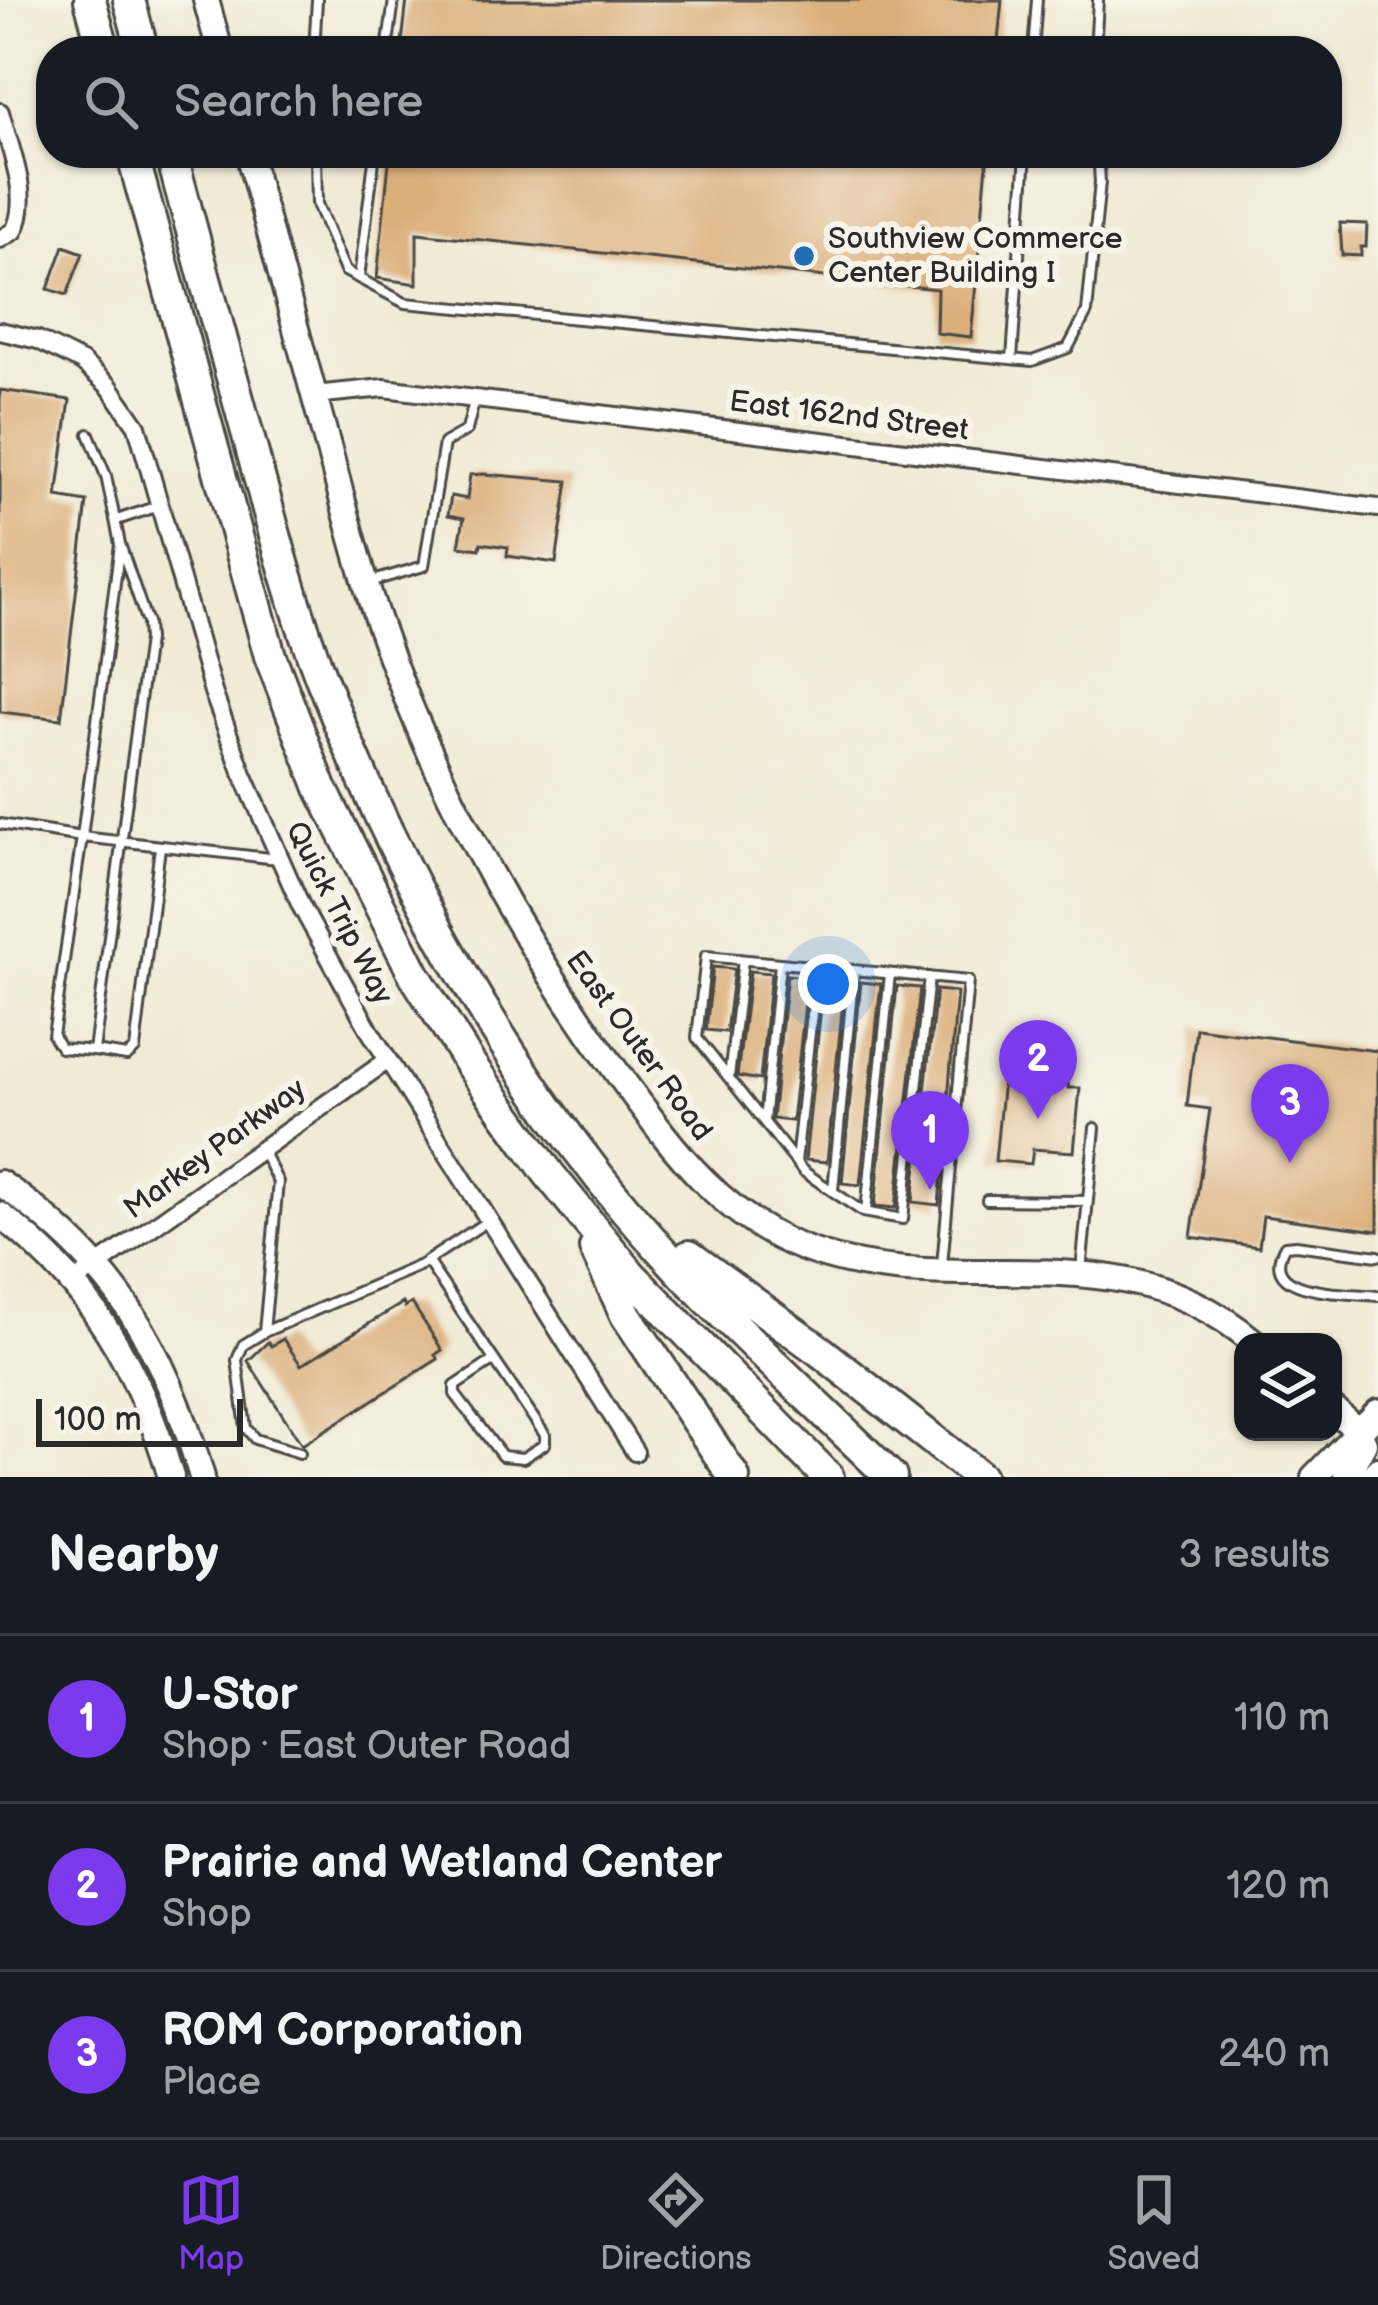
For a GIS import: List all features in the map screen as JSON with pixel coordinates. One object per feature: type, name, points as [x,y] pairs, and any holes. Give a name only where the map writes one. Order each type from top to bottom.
[{"type":"highway","points":[[90,0],[100,36]]},
{"type":"highway","points":[[129,0],[139,36]]},
{"type":"highway","points":[[136,168],[270,656],[321,788],[414,974],[470,1064],[631,1275],[828,1477]]},
{"type":"highway","points":[[175,168],[320,676],[394,845],[450,950],[528,1076],[599,1177],[667,1256],[891,1477]]},
{"type":"highway","points":[[578,1210],[626,1315],[734,1477]]},
{"type":"highway","points":[[632,1216],[820,1351],[980,1477]]},
{"type":"street","points":[[206,0],[216,36]]},
{"type":"street","points":[[0,112],[21,195],[19,223],[0,239]]},
{"type":"street","name":"East Outer Road","points":[[252,168],[366,584],[428,745],[522,931],[576,1017],[688,1166],[772,1236],[865,1266],[942,1272],[1081,1272],[1135,1281],[1173,1294],[1240,1333]]},
{"type":"street","name":"Quick Trip Way","points":[[0,331],[38,340],[82,362],[109,386],[137,426],[213,692],[279,859],[342,983],[388,1060],[635,1452]]},
{"type":"street","name":"East 162nd Street","points":[[314,395],[366,387],[475,398],[1378,506]]},
{"type":"street","name":"Markey Parkway","points":[[74,1282],[388,1060]]},
{"type":"street","points":[[0,1183],[38,1209],[99,1265],[158,1358],[202,1477]]},
{"type":"street","points":[[0,1215],[44,1249],[74,1282],[119,1348],[155,1422],[172,1477]]},
{"type":"street","points":[[1314,1477],[1378,1412]]},
{"type":"street","points":[[1342,1417],[1359,1431],[1364,1443],[1346,1477]]},
{"type":"lane","points":[[315,36],[317,0]]},
{"type":"lane","points":[[389,36],[394,0]]},
{"type":"lane","points":[[1034,36],[1037,0]]},
{"type":"lane","points":[[1096,36],[1098,0]]},
{"type":"lane","points":[[316,168],[317,204],[345,271],[405,303],[1032,361],[1068,347],[1087,312],[1099,168]]},
{"type":"lane","points":[[359,278],[372,168]]},
{"type":"lane","points":[[1012,359],[1025,168]]},
{"type":"lane","points":[[366,584],[424,566],[444,442],[467,430],[475,398]]},
{"type":"lane","points":[[89,434],[106,476],[120,544],[148,631],[94,1051]]},
{"type":"lane","points":[[116,520],[161,505]]},
{"type":"lane","points":[[120,544],[53,1036],[61,1048],[128,1056],[135,1049],[160,847]]},
{"type":"lane","points":[[0,824],[279,859]]},
{"type":"lane","points":[[928,977],[903,1219],[866,1212],[796,1162],[697,1038],[706,956],[780,964],[854,970],[890,974],[928,977],[968,981],[942,1272]]},
{"type":"lane","points":[[729,1077],[743,960]]},
{"type":"lane","points":[[764,1121],[780,964]]},
{"type":"lane","points":[[796,1162],[817,967]]},
{"type":"lane","points":[[832,1191],[854,970]]},
{"type":"lane","points":[[866,1212],[890,974]]},
{"type":"lane","points":[[1081,1272],[1095,1128]]},
{"type":"lane","points":[[261,1147],[278,1182],[264,1332]]},
{"type":"lane","points":[[987,1200],[1088,1201]]},
{"type":"lane","points":[[300,1453],[255,1438],[247,1428],[237,1360],[243,1345],[428,1261],[490,1220]]},
{"type":"lane","points":[[1378,1256],[1296,1245],[1285,1246],[1278,1262],[1292,1286],[1378,1296]]},
{"type":"lane","points":[[428,1261],[545,1435],[545,1444],[524,1458],[502,1456],[455,1394],[454,1386],[494,1360]]},
{"type":"building","points":[[407,0],[1002,0],[998,36],[403,36]]},
{"type":"building","name":"Southview Commerce Center Building I","points":[[388,168],[987,168],[971,337],[936,333],[937,289],[417,233],[417,284],[377,278]]},
{"type":"building","points":[[1340,223],[1367,224],[1361,256],[1342,255]]},
{"type":"building","points":[[64,246],[83,253],[67,295],[48,289]]},
{"type":"building","points":[[0,390],[70,400],[57,497],[87,502],[61,719],[0,712]]},
{"type":"building","points":[[470,475],[568,481],[556,563],[507,556],[508,547],[459,546],[464,518],[448,515],[451,496],[467,499]]},
{"type":"building","points":[[713,967],[734,969],[726,1032],[706,1030]]},
{"type":"building","points":[[750,971],[771,973],[760,1080],[737,1076]]},
{"type":"building","points":[[787,975],[808,977],[792,1121],[772,1119]]},
{"type":"building","points":[[824,978],[845,981],[827,1162],[805,1160]]},
{"type":"building","points":[[861,982],[881,984],[860,1185],[842,1183]]},
{"type":"building","points":[[897,986],[920,988],[896,1208],[875,1206]]},
{"type":"building","points":[[936,990],[957,992],[939,1205],[913,1202]]},
{"type":"building","points":[[1196,1028],[1378,1051],[1378,1231],[1263,1216],[1259,1247],[1191,1237],[1210,1109],[1187,1106]]},
{"type":"building","points":[[1019,1068],[1069,1073],[1068,1088],[1080,1088],[1074,1152],[1033,1149],[1031,1164],[995,1161],[1003,1080],[1017,1082]]},
{"type":"building","points":[[403,1303],[405,1307],[412,1303],[442,1350],[435,1355],[438,1359],[302,1445],[248,1361],[268,1342],[271,1346],[283,1339],[301,1365]]},
{"type":"place","name":"Southview Commerce Center Building I","points":[[804,256]]},
{"type":"place","name":"Prairie and Wetland Center","points":[[1038,1119]]},
{"type":"place","name":"ROM Corporation","points":[[1290,1163]]},
{"type":"place","name":"U-Stor","points":[[930,1190]]}]
